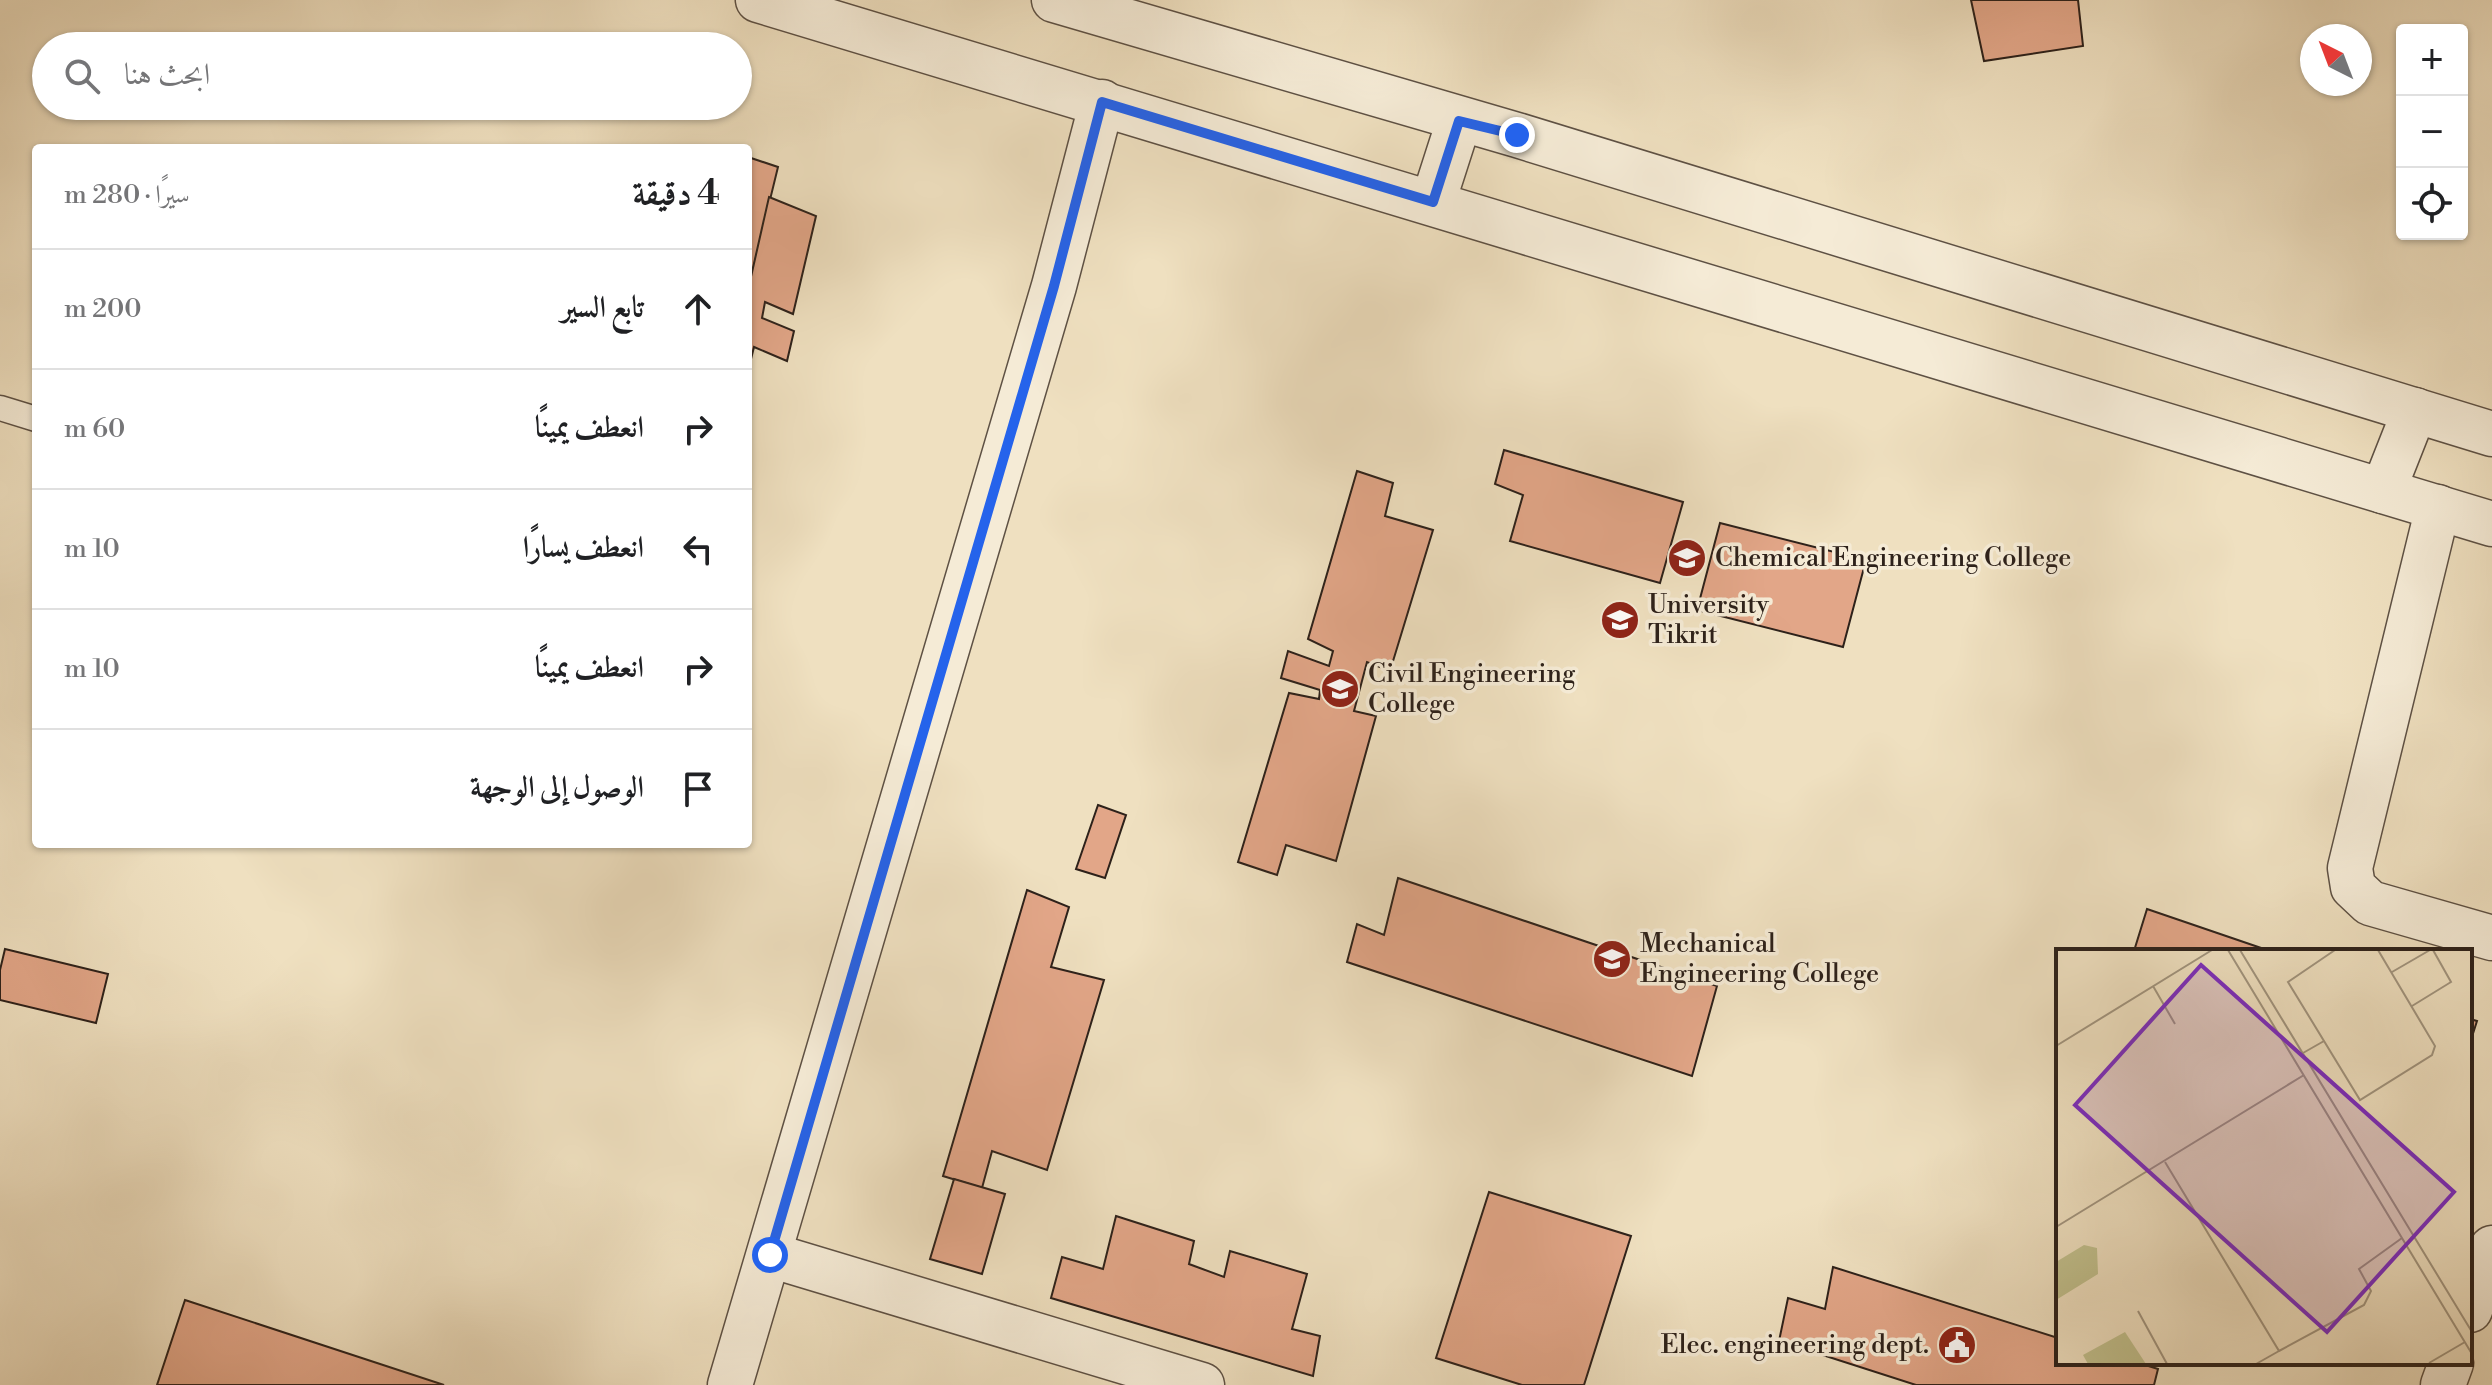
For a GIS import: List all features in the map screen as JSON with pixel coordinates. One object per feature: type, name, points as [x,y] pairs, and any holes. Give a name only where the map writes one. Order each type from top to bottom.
[{"type":"street","points":[[1054,0],[1459,121],[1517,135],[2492,434]]},
{"type":"street","points":[[776,3],[2492,524]]},
{"type":"street","points":[[730,1385],[1054,286],[1102,102]]},
{"type":"street","points":[[1433,202],[1459,121]]},
{"type":"street","points":[[2383,491],[2415,410]]},
{"type":"street","points":[[2438,507],[2350,868],[2353,887],[2370,903],[2492,938]]},
{"type":"street","points":[[2472,1304],[2492,1248]]},
{"type":"street","points":[[770,1255],[1202,1385]]},
{"type":"street","points":[[2443,1385],[2450,1365]]},
{"type":"lane","points":[[0,408],[32,418]]},
{"type":"building","points":[[1971,0],[2078,0],[2083,46],[1984,61]]},
{"type":"building","points":[[752,158],[778,167],[752,274]]},
{"type":"building","points":[[769,197],[816,216],[793,314],[765,302],[762,318],[794,331],[787,361],[754,347],[752,355],[752,272]]},
{"type":"building","points":[[1504,450],[1683,502],[1660,583],[1510,541],[1523,495],[1495,484]]},
{"type":"building","points":[[1357,471],[1393,483],[1385,516],[1433,530],[1390,671],[1367,662],[1354,711],[1376,716],[1336,861],[1286,845],[1277,875],[1238,862],[1289,693],[1319,699],[1320,690],[1281,678],[1288,651],[1329,666],[1333,651],[1308,639]]},
{"type":"building","points":[[1720,523],[1866,560],[1843,647],[1697,610]]},
{"type":"building","points":[[1098,805],[1126,815],[1105,878],[1076,869]]},
{"type":"building","points":[[1398,878],[1717,986],[1692,1076],[1347,962],[1357,924],[1384,935]]},
{"type":"building","points":[[1027,890],[1069,907],[1051,967],[1104,980],[1047,1170],[992,1151],[982,1188],[943,1176]]},
{"type":"building","points":[[2147,909],[2264,949],[2135,949]]},
{"type":"building","points":[[5,949],[108,974],[96,1023],[0,1000],[0,970]]},
{"type":"building","points":[[2472,1020],[2477,1021],[2472,1037]]},
{"type":"building","points":[[954,1179],[1005,1194],[982,1274],[930,1259]]},
{"type":"building","points":[[1489,1192],[1631,1236],[1584,1385],[1522,1385],[1436,1358]]},
{"type":"building","points":[[1116,1216],[1194,1241],[1189,1264],[1224,1277],[1230,1251],[1307,1274],[1292,1329],[1320,1336],[1313,1376],[1051,1298],[1062,1257],[1103,1269]]},
{"type":"building","points":[[1833,1267],[2056,1337],[2056,1365],[2145,1365],[2158,1369],[2154,1385],[1916,1385],[1779,1341],[1788,1298],[1825,1309]]},
{"type":"building","points":[[185,1300],[444,1385],[157,1385]]},
{"type":"place","name":"Chemical Engineering College","points":[[1687,558]]},
{"type":"place","name":"University Tikrit","points":[[1620,620]]},
{"type":"place","name":"Civil Engineering College","points":[[1340,689]]},
{"type":"place","name":"Mechanical Engineering College","points":[[1612,959]]},
{"type":"place","name":"Elec. engineering dept.","points":[[1957,1345]]},
{"type":"route","points":[[770,1255],[1054,286],[1102,102],[1433,202],[1459,121],[1517,135]]}]
